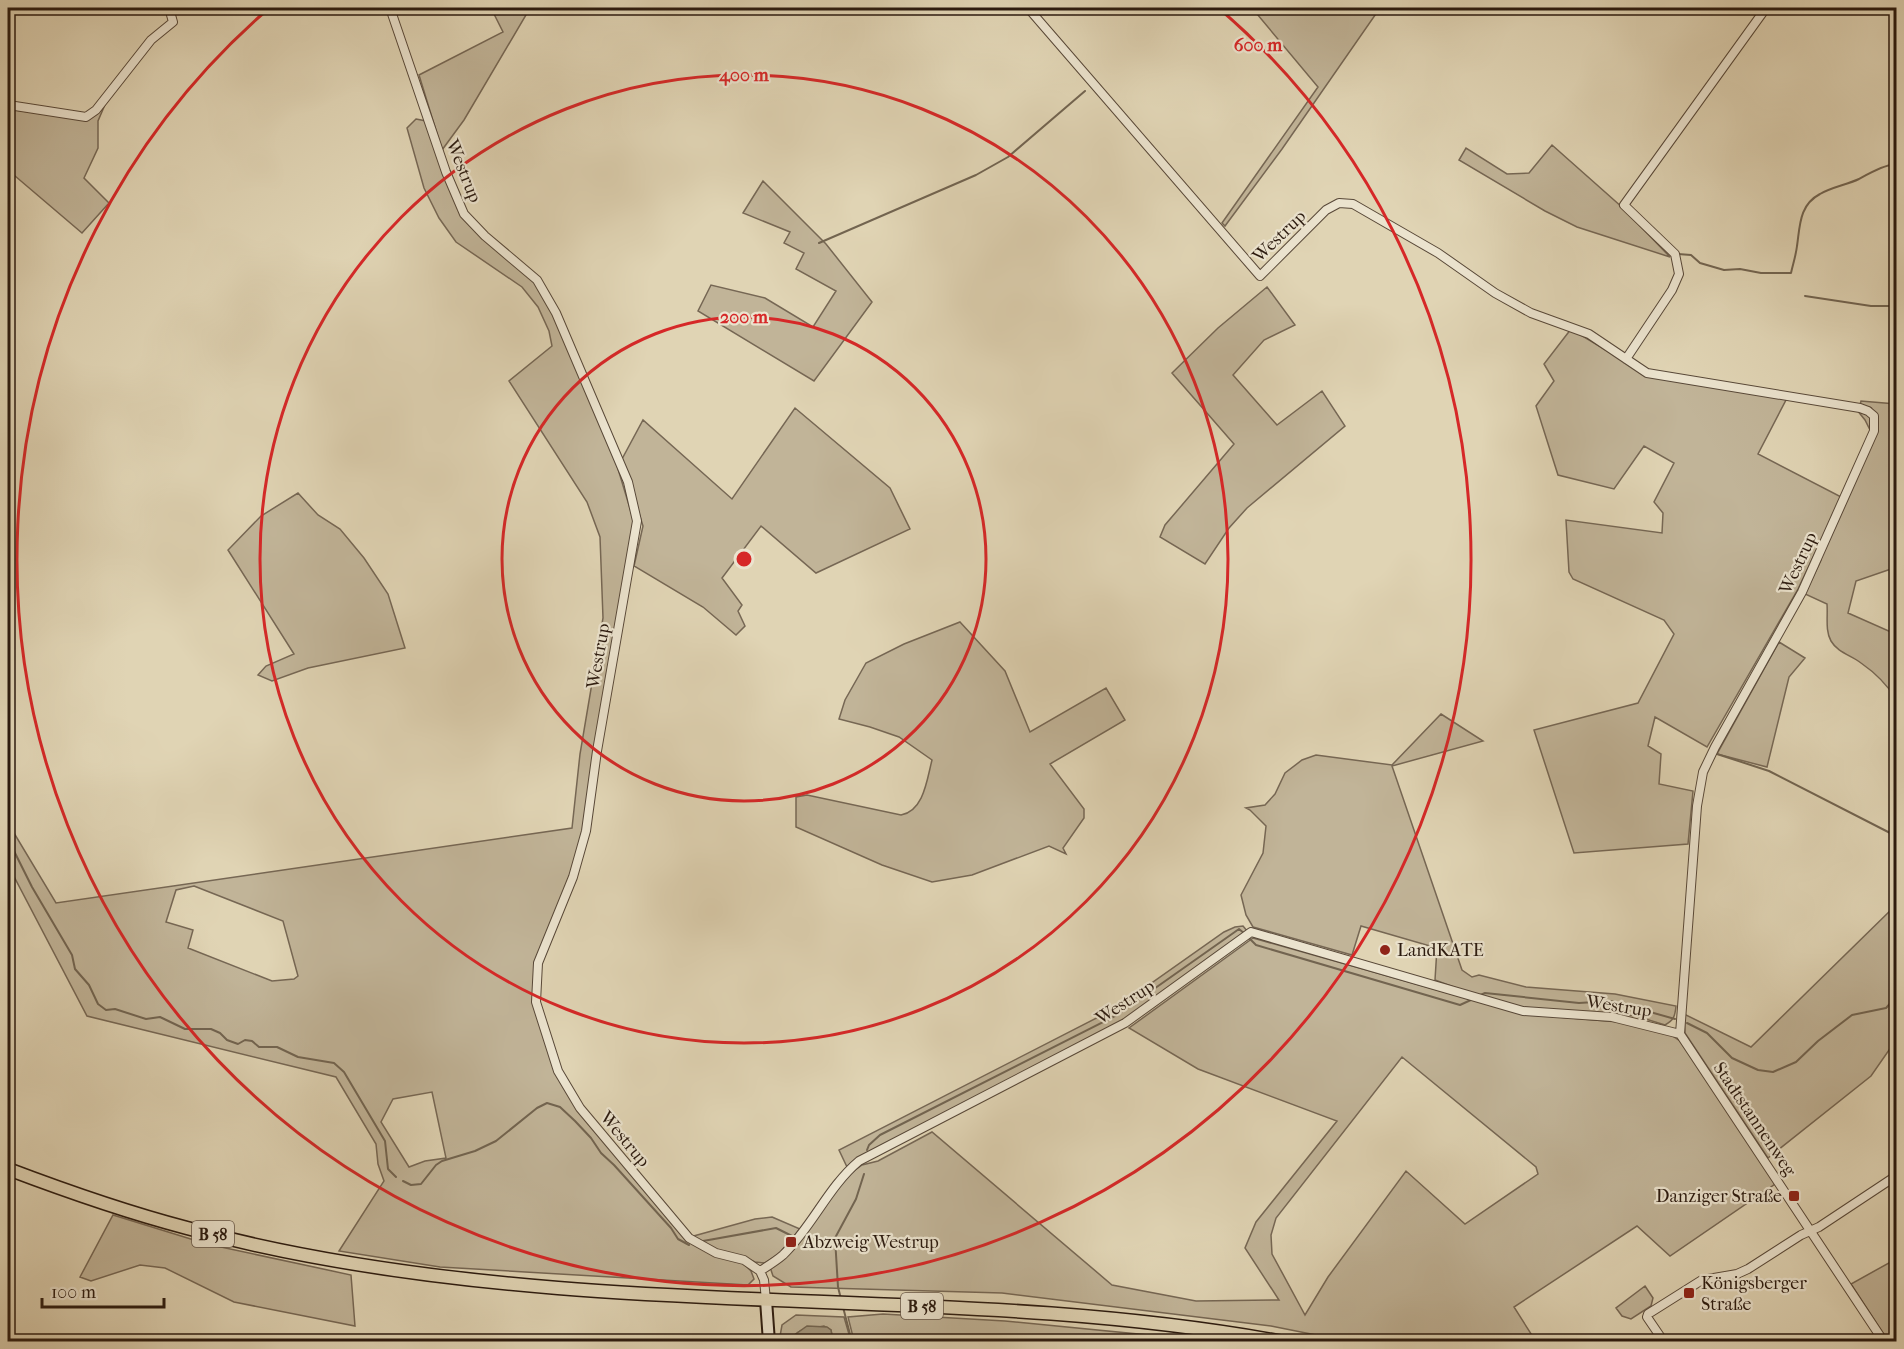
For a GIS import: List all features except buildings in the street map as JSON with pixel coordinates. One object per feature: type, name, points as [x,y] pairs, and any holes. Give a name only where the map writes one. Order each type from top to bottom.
[{"type":"main road","name":"B 58","points":[[8,1169],[117,1207],[187,1228],[268,1247],[394,1270],[558,1288],[1000,1310],[1120,1319],[1283,1341]]},
{"type":"street","points":[[8,107],[15,106],[86,117],[96,110],[152,40],[173,22],[169,8]]},
{"type":"street","name":"Westrup","points":[[390,8],[447,172],[464,214],[485,236],[537,280],[556,313],[628,482],[637,521],[597,751],[586,831],[573,877],[538,963],[536,1002],[558,1071],[587,1117],[689,1238],[716,1253],[744,1260],[760,1271],[793,1244],[847,1172],[859,1161],[1125,1023],[1251,932],[1523,1011],[1612,1017],[1680,1034],[1697,806],[1703,772],[1802,592],[1874,431],[1874,417],[1868,411],[1860,408],[1647,373],[1589,334],[1531,313],[1495,293],[1438,253],[1353,204],[1339,203],[1326,210],[1260,276],[1028,8]]},
{"type":"street","points":[[1626,359],[1672,290],[1679,274],[1675,254],[1624,205],[1766,8]]},
{"type":"street","name":"Stadtstannenweg","points":[[1680,1034],[1884,1341]]},
{"type":"street","points":[[1664,1341],[1647,1317],[1648,1314],[1702,1280],[1737,1274],[1748,1269],[1819,1227],[1896,1176]]},
{"type":"street","points":[[760,1271],[764,1280],[769,1341]]},
{"type":"shaded area","points":[[491,8],[523,8],[526,15],[464,120],[442,150],[419,75],[503,32]]},
{"type":"shaded area","points":[[1252,8],[1380,8],[1282,149],[1225,226],[1222,223],[1318,87]]},
{"type":"shaded area","points":[[104,107],[98,121],[98,148],[84,178],[109,203],[82,233],[8,170],[8,109],[86,120]]},
{"type":"shaded area","points":[[416,119],[426,121],[463,216],[536,281],[555,313],[615,459],[635,525],[584,829],[570,877],[536,963],[534,1004],[555,1073],[687,1240],[715,1255],[743,1263],[751,1271],[754,1279],[748,1285],[440,1267],[339,1251],[384,1181],[378,1164],[376,1144],[336,1077],[87,1016],[8,865],[8,823],[56,903],[572,828],[580,754],[603,618],[600,537],[587,502],[509,381],[552,346],[549,331],[538,307],[522,287],[456,242],[439,218],[424,188],[407,128]],"holes":[[[194,886],[283,921],[298,976],[294,979],[272,981],[188,948],[193,930],[166,922],[176,890]],[[432,1092],[446,1158],[425,1161],[409,1167],[381,1122],[393,1099]]]},
{"type":"shaded area","points":[[1552,145],[1623,208],[1670,257],[1577,227],[1545,211],[1459,160],[1466,148],[1507,174],[1529,173]]},
{"type":"shaded area","points":[[763,181],[826,244],[872,302],[814,381],[698,311],[711,285],[765,298],[813,327],[836,291],[796,269],[804,253],[784,243],[790,232],[743,213]]},
{"type":"shaded area","points":[[1267,287],[1295,325],[1264,340],[1233,375],[1277,425],[1322,391],[1345,426],[1247,508],[1229,528],[1205,564],[1160,537],[1165,525],[1234,444],[1172,373],[1218,328]]},
{"type":"shaded area","points":[[1571,329],[1647,375],[1787,398],[1758,454],[1841,497],[1871,432],[1857,410],[1872,408],[1860,405],[1861,401],[1896,404],[1896,411],[1889,411],[1896,413],[1896,581],[1891,569],[1856,581],[1848,613],[1891,632],[1896,699],[1876,675],[1837,648],[1831,641],[1827,628],[1827,604],[1805,594],[1821,560],[1815,553],[1798,589],[1707,747],[1655,717],[1648,746],[1661,754],[1659,784],[1693,791],[1688,844],[1574,853],[1534,730],[1638,703],[1674,634],[1664,620],[1573,579],[1569,572],[1566,520],[1662,533],[1663,513],[1654,502],[1674,463],[1644,446],[1614,489],[1558,475],[1536,406],[1554,381],[1544,364]]},
{"type":"shaded area","points":[[795,408],[890,488],[910,529],[816,573],[761,526],[722,578],[742,605],[738,611],[745,626],[736,635],[703,607],[634,566],[643,526],[622,459],[643,420],[732,499]]},
{"type":"shaded area","points":[[298,493],[318,515],[340,529],[364,558],[388,594],[405,648],[308,668],[272,681],[258,675],[266,666],[294,654],[228,550],[261,516]]},
{"type":"shaded area","points":[[960,622],[1005,671],[1030,732],[1106,688],[1125,720],[1050,764],[1084,809],[1084,818],[1063,848],[1066,854],[1049,846],[972,875],[932,882],[882,865],[796,827],[796,797],[807,795],[901,815],[909,812],[920,801],[932,760],[899,737],[839,719],[845,700],[866,663],[904,644]]},
{"type":"shaded area","points":[[1779,642],[1805,658],[1789,677],[1767,767],[1717,754]]},
{"type":"shaded area","points":[[1441,714],[1483,741],[1392,766],[1462,970],[1472,977],[1479,975],[1526,987],[1615,994],[1676,1006],[1673,1017],[1668,1023],[1665,1025],[1636,1016],[1522,1007],[1475,995],[1435,980],[1437,948],[1361,926],[1352,955],[1253,927],[1246,915],[1241,895],[1263,853],[1266,826],[1246,808],[1265,805],[1275,794],[1285,773],[1302,760],[1316,755],[1392,765]]},
{"type":"shaded area","points":[[1896,905],[1896,1040],[1871,1076],[1768,1158],[1685,1033],[1684,1014],[1751,1047]]},
{"type":"shaded area","points":[[1243,926],[1248,932],[1124,1023],[847,1167],[839,1150],[1116,1008],[1224,932]]},
{"type":"shaded area","points":[[1253,938],[1522,1014],[1631,1023],[1671,1035],[1680,1041],[1778,1182],[1670,1256],[1637,1226],[1514,1307],[1533,1337],[1543,1341],[1346,1341],[1271,1326],[1002,1293],[791,1287],[773,1276],[770,1267],[847,1176],[862,1165],[878,1161],[932,1132],[1112,1285],[1196,1301],[1279,1300],[1245,1248],[1256,1222],[1337,1121],[1198,1069],[1129,1028]],"holes":[[[1402,1057],[1536,1167],[1538,1174],[1465,1224],[1406,1171],[1328,1277],[1305,1315],[1272,1254],[1271,1235],[1276,1218]]]},
{"type":"shaded area","points":[[113,1215],[207,1244],[351,1275],[355,1326],[234,1302],[165,1268],[140,1265],[91,1281],[80,1277]]},
{"type":"shaded area","points":[[772,1217],[800,1229],[779,1254],[765,1263],[717,1251],[690,1237],[755,1219]]},
{"type":"shaded area","points":[[1896,1259],[1896,1341],[1888,1341],[1851,1284]]},
{"type":"shaded area","points":[[1645,1286],[1653,1298],[1651,1306],[1631,1319],[1622,1316],[1616,1308]]},
{"type":"shaded area","points":[[883,1314],[1005,1321],[1168,1337],[1165,1342],[854,1341],[848,1317]]},
{"type":"shaded area","points":[[796,1315],[844,1317],[851,1341],[833,1341],[831,1330],[824,1326],[801,1330],[791,1341],[779,1342],[782,1325]]},
{"type":"shaded area","points":[[807,1326],[827,1327],[831,1330],[833,1341],[791,1341],[793,1336]]},
{"type":"waterway","points":[[819,243],[976,175],[1008,157],[1085,91]]},
{"type":"waterway","points":[[1678,254],[1691,255],[1700,263],[1724,270],[1791,273],[1800,224],[1808,204],[1825,192],[1883,167],[1896,165]]},
{"type":"waterway","points":[[1805,296],[1871,306],[1896,306]]},
{"type":"waterway","points":[[1717,754],[1769,771],[1896,836]]},
{"type":"waterway","points":[[8,839],[32,887],[72,955],[75,969],[89,985],[98,1004],[106,1010],[115,1009],[146,1019],[160,1017],[185,1029],[211,1029],[220,1033],[227,1040],[238,1044],[245,1040],[252,1041],[259,1047],[277,1047],[298,1057],[334,1063],[344,1072],[385,1141],[388,1169],[396,1177]]},
{"type":"waterway","points":[[867,1150],[880,1135],[1117,1015],[1239,929],[1245,934]]},
{"type":"waterway","points":[[1247,936],[1256,945],[1460,1005],[1473,999]]},
{"type":"waterway","points":[[1478,996],[1485,993],[1579,1003],[1611,1001],[1675,1019]]},
{"type":"waterway","points":[[1687,1023],[1707,1033],[1732,1058],[1758,1070],[1773,1072],[1796,1062],[1818,1041],[1852,1015],[1886,1008],[1896,997]]},
{"type":"waterway","points":[[403,1181],[411,1185],[421,1184],[442,1161],[475,1151],[496,1141],[537,1108],[547,1103],[560,1107],[575,1121],[601,1153],[671,1228],[678,1239],[689,1245]]},
{"type":"waterway","points":[[841,1299],[838,1287],[835,1238],[856,1199],[864,1174]]},
{"type":"waterway","points":[[703,1241],[776,1228],[792,1236]]},
{"type":"waterway","points":[[804,1244],[817,1246],[835,1238]]},
{"type":"waterway","points":[[843,1307],[852,1342]]},
{"type":"place","name":"LandKATE","points":[[1385,950]]},
{"type":"place","name":"Danziger Straße","points":[[1794,1196]]},
{"type":"place","name":"Abzweig Westrup","points":[[791,1242]]},
{"type":"place","name":"Königsberger Straße","points":[[1689,1293]]}]
